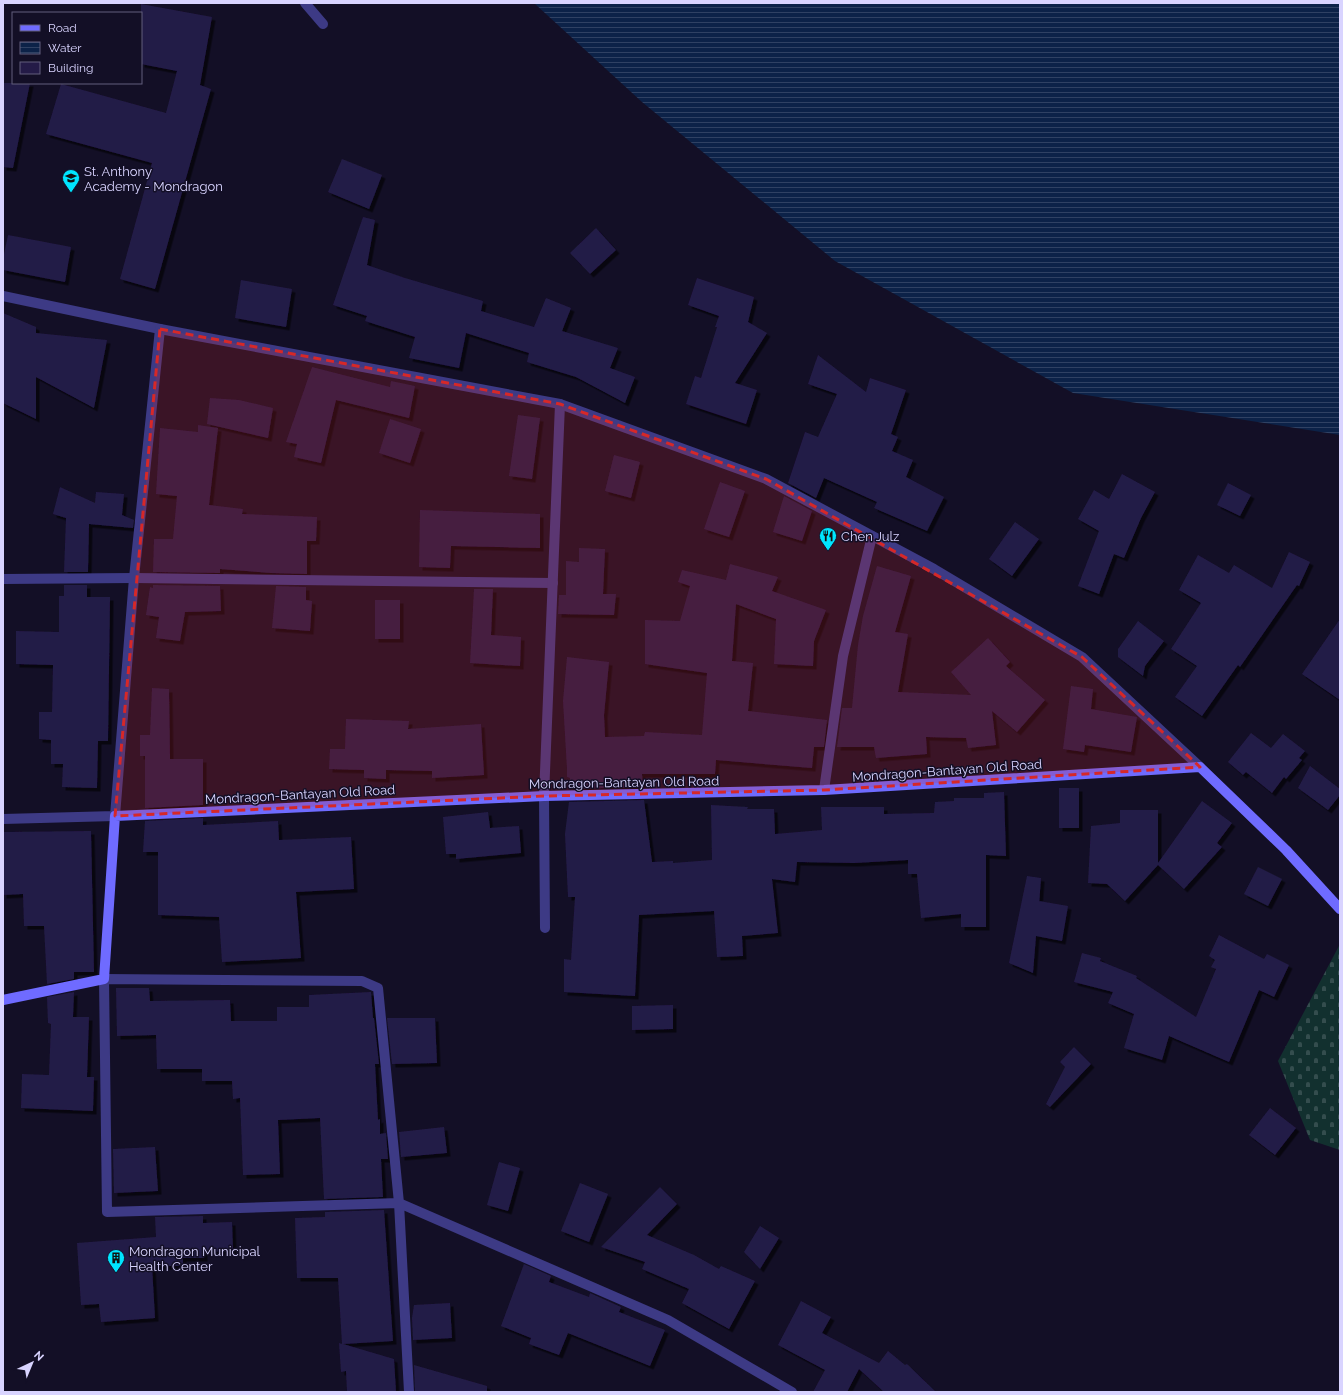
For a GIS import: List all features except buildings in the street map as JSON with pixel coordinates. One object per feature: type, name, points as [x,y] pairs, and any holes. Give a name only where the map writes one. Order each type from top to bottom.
[{"type":"street","points":[[305,3],[323,24]]},
{"type":"street","points":[[3,296],[160,330],[560,404],[766,479],[934,569],[1082,657],[1286,850],[1340,909]]},
{"type":"street","points":[[160,330],[134,578],[104,979],[107,1212],[399,1203],[668,1320],[792,1392]]},
{"type":"street","points":[[545,928],[544,796],[560,404]]},
{"type":"street","points":[[824,790],[843,656],[872,536]]},
{"type":"street","points":[[3,579],[134,578],[553,583]]},
{"type":"street","name":"Mondragon-Bantayan Old Road","points":[[115,816],[544,796],[824,790],[1200,767]]},
{"type":"street","points":[[3,819],[115,816]]},
{"type":"street","points":[[3,1000],[104,979],[362,981],[378,988],[399,1203],[409,1392]]},
{"type":"highlighted area","points":[[160,329],[560,404],[766,479],[1082,657],[1200,767],[824,790],[544,796],[115,816]]},
{"type":"green space","points":[[1340,944],[1340,1150],[1310,1140],[1278,1061]]},
{"type":"water","points":[[534,3],[1340,3],[1340,435],[1073,393],[835,261],[642,102]]},
{"type":"place","name":"St. Anthony Academy - Mondragon","points":[[71,193]]},
{"type":"place","name":"Chen Julz","points":[[828,551]]},
{"type":"place","name":"Mondragon Municipal Health Center","points":[[116,1273]]}]
